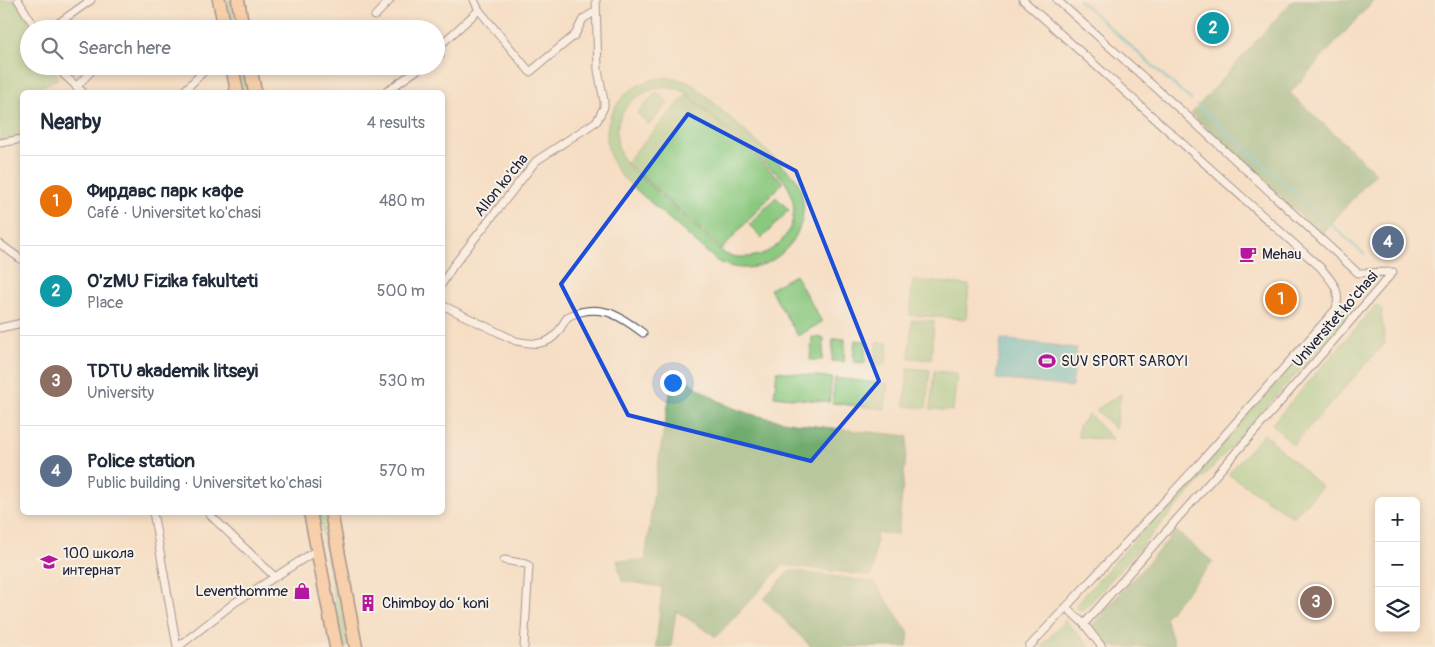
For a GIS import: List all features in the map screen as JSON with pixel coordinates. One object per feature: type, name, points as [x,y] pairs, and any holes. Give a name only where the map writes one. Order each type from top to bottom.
[{"type":"highway","points":[[219,0],[223,20]]},
{"type":"highway","points":[[238,0],[241,20]]},
{"type":"highway","points":[[234,75],[237,90]]},
{"type":"highway","points":[[252,75],[255,90]]},
{"type":"highway","points":[[311,515],[336,647]]},
{"type":"highway","points":[[332,515],[356,647]]},
{"type":"street","points":[[18,0],[30,20]]},
{"type":"street","points":[[63,20],[91,0]]},
{"type":"street","points":[[375,16],[390,0]]},
{"type":"street","points":[[474,0],[479,10],[530,72],[575,35],[583,19],[596,11],[596,0]]},
{"type":"street","name":"Universitet ko'chasi","points":[[1023,0],[1321,268],[1335,284],[1338,298],[1336,309],[1198,465],[1029,647]]},
{"type":"street","name":"Universitet ko'chasi","points":[[1057,0],[1184,113],[1358,273],[1393,272],[1084,624]]},
{"type":"street","points":[[445,41],[479,10]]},
{"type":"street","name":"Allon ko'cha","points":[[445,279],[453,266],[536,161],[597,121],[602,114],[604,101],[598,70],[596,11]]},
{"type":"street","points":[[64,75],[80,90]]},
{"type":"street","points":[[76,87],[87,75]]},
{"type":"street","points":[[185,90],[200,75]]},
{"type":"street","points":[[388,90],[410,75]]},
{"type":"street","points":[[0,143],[20,140]]},
{"type":"street","points":[[0,244],[20,259]]},
{"type":"street","points":[[445,306],[516,340],[529,343],[546,342],[555,336],[569,316],[596,310],[617,314],[643,333]]},
{"type":"street","points":[[0,328],[20,323]]},
{"type":"street","points":[[154,515],[177,647],[234,603],[317,550]]},
{"type":"street","points":[[210,515],[275,577]]},
{"type":"street","points":[[504,560],[529,566],[524,647]]},
{"type":"street","points":[[1066,607],[1084,624],[1102,647]]},
{"type":"highlighted area","points":[[688,114],[796,171],[879,381],[811,461],[628,415],[561,284]]},
{"type":"green space","points":[[0,0],[15,0],[27,20],[20,20],[20,75],[56,75],[58,79],[33,90],[20,90],[20,136],[0,140]]},
{"type":"green space","points":[[226,0],[231,0],[234,20],[229,20]]},
{"type":"green space","points":[[1293,0],[1374,0],[1290,93],[1376,173],[1321,234],[1191,114]]},
{"type":"green space","points":[[239,75],[245,75],[248,90],[242,90]]},
{"type":"green space","points":[[663,78],[675,78],[693,84],[795,177],[802,196],[803,216],[797,233],[786,249],[772,260],[755,267],[736,268],[717,261],[622,177],[612,161],[607,145],[607,129],[611,114],[619,101],[631,90],[646,82]],"holes":[[[665,87],[687,93],[784,180],[792,196],[794,212],[790,227],[783,239],[772,249],[758,255],[742,257],[725,254],[625,163],[619,150],[617,137],[622,113],[639,96],[651,90]]]},
{"type":"green space","points":[[657,92],[669,103],[649,125],[637,113]]},
{"type":"green space","points":[[687,94],[783,182],[722,249],[626,162]]},
{"type":"green space","points":[[776,197],[789,210],[762,238],[749,225]]},
{"type":"green space","points":[[795,275],[822,322],[798,336],[770,289]]},
{"type":"green space","points":[[913,280],[969,285],[966,319],[910,315]]},
{"type":"green space","points":[[1347,304],[1354,310],[1082,612],[1075,606]]},
{"type":"green space","points":[[1376,305],[1383,311],[1381,314],[1385,343],[1293,445],[1272,424]]},
{"type":"green space","points":[[912,320],[934,321],[931,360],[909,358]]},
{"type":"green space","points":[[812,337],[824,338],[822,360],[810,360]]},
{"type":"green space","points":[[833,339],[845,339],[844,362],[832,361]]},
{"type":"green space","points":[[855,340],[866,341],[865,363],[853,362]]},
{"type":"green space","points":[[876,342],[888,343],[886,365],[875,364]]},
{"type":"green space","points":[[908,368],[930,370],[926,408],[904,406]]},
{"type":"green space","points":[[674,371],[718,400],[747,413],[806,425],[908,436],[898,534],[877,533],[872,576],[783,565],[716,637],[676,611],[671,647],[656,647],[662,587],[622,581],[617,560],[645,561],[656,475]]},
{"type":"green space","points":[[777,371],[832,378],[829,402],[774,396]]},
{"type":"green space","points":[[934,371],[957,373],[953,411],[930,409]]},
{"type":"green space","points":[[835,378],[888,384],[885,409],[832,403]]},
{"type":"green space","points":[[1121,394],[1115,429],[1096,410]]},
{"type":"green space","points":[[1089,414],[1113,440],[1078,437],[1079,426]]},
{"type":"green space","points":[[1264,434],[1322,487],[1293,517],[1228,474]]},
{"type":"green space","points":[[319,515],[325,515],[349,647],[343,647]]},
{"type":"green space","points":[[1176,531],[1213,562],[1165,617],[1175,647],[1108,647],[1092,625]]},
{"type":"green space","points":[[790,570],[874,582],[909,633],[907,647],[811,647],[764,599]]},
{"type":"green space","points":[[1065,620],[1090,647],[1041,647]]},
{"type":"water","points":[[1001,339],[1077,348],[1072,387],[996,379]]},
{"type":"waterway","points":[[1079,0],[1191,100]]},
{"type":"waterway","points":[[1197,105],[1364,254]]},
{"type":"place","name":"O'zMU Fizika fakulteti","points":[[1213,28]]},
{"type":"place","name":"Police station","points":[[1388,242]]},
{"type":"place","name":"Mehau","points":[[1248,254]]},
{"type":"place","name":"Фирдавс парк кафе","points":[[1281,299]]},
{"type":"place","name":"SUV SPORT SAROYI","points":[[1047,361]]},
{"type":"place","name":"100 школа интернат","points":[[49,562]]},
{"type":"place","name":"Leventhomme","points":[[302,591]]},
{"type":"place","name":"TDTU akademik litseyi","points":[[1316,602]]},
{"type":"place","name":"Chimboy doʻkoni","points":[[368,603]]}]
